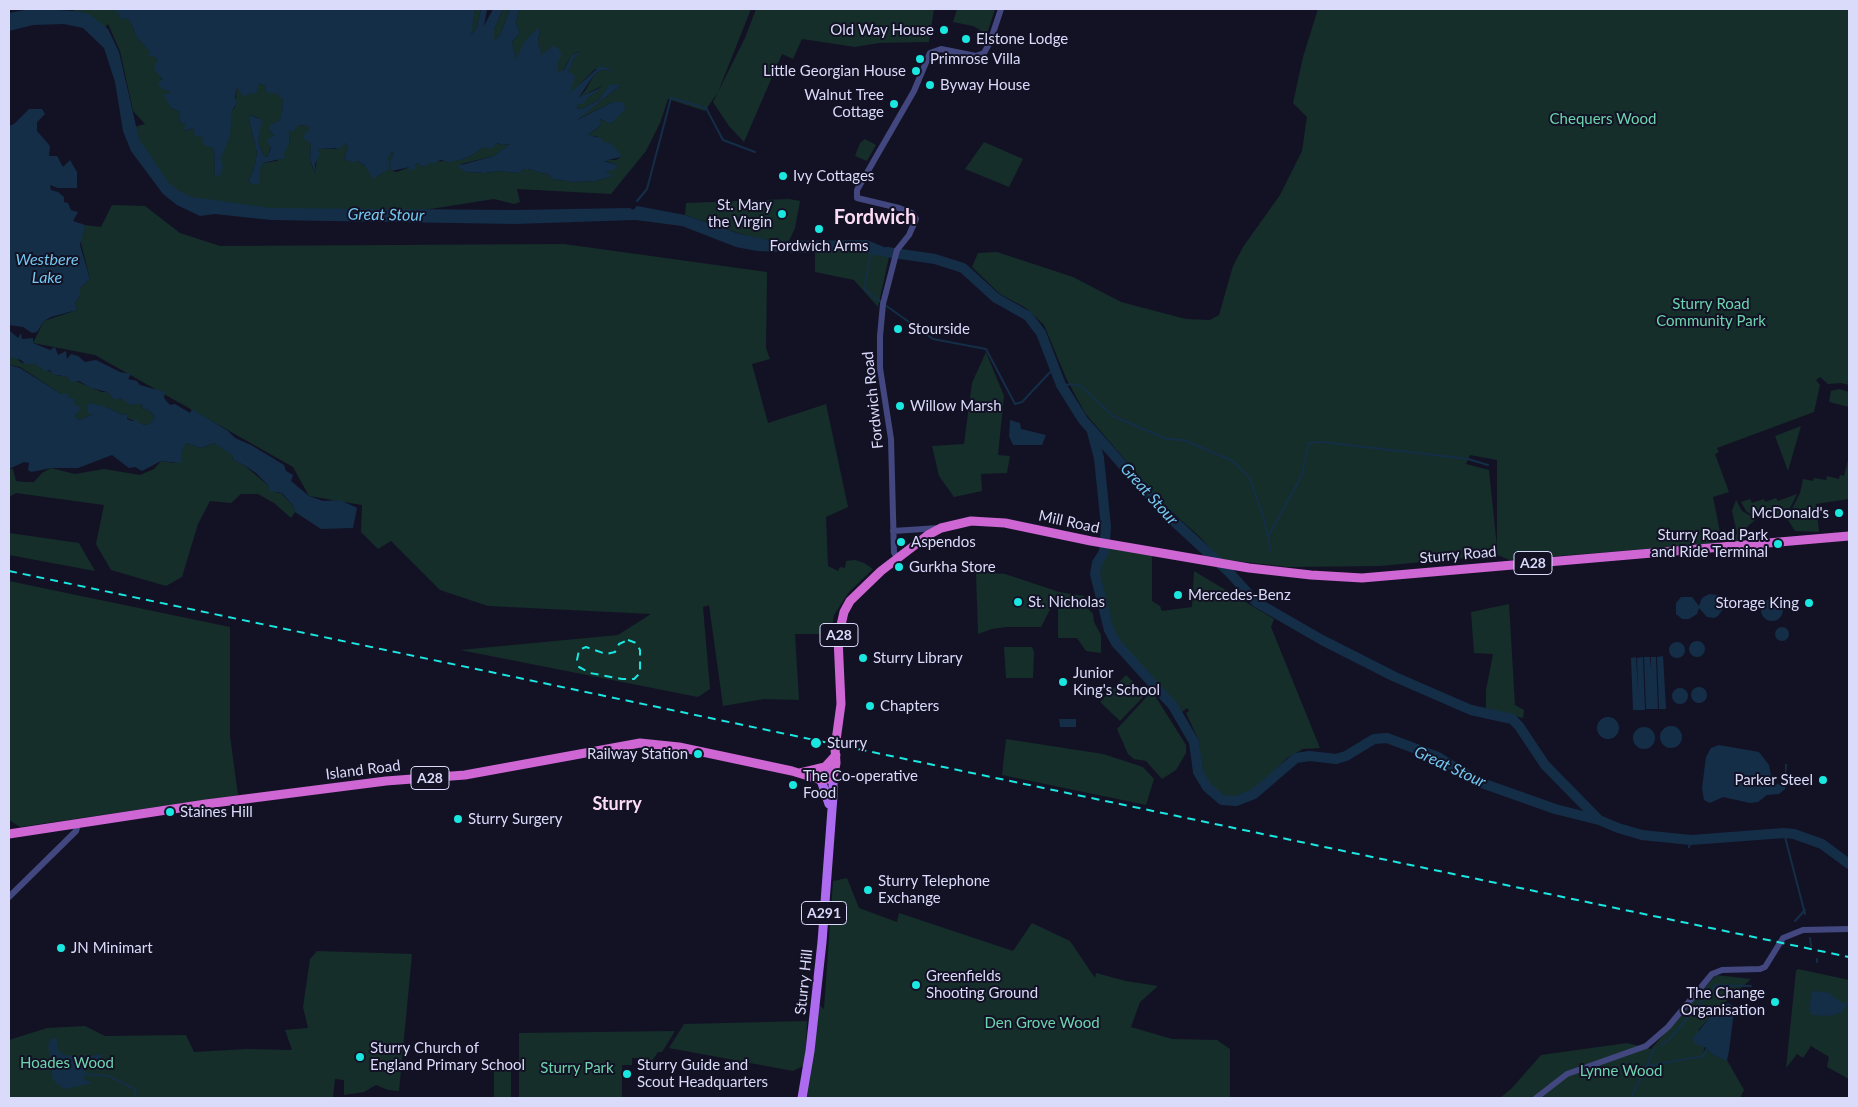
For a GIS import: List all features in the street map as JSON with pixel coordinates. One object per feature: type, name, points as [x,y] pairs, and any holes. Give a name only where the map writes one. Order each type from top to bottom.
[{"type":"highway","name":"Mill Road","points":[[941,528],[982,520],[1190,558]]},
{"type":"highway","name":"A28","points":[[831,777],[834,773],[841,704],[838,638],[842,618],[856,594],[898,557],[941,528]]},
{"type":"highway","name":"Sturry Road","points":[[1190,558],[1285,573],[1362,578],[1849,536]]},
{"type":"highway","name":"Island Road","points":[[13,833],[80,822],[386,781],[465,775],[640,743],[679,747],[799,773],[821,780]]},
{"type":"highway","points":[[823,768],[836,755]]},
{"type":"highway","name":"Island Road","points":[[799,773],[823,768]]},
{"type":"highway","points":[[821,780],[831,777]]},
{"type":"main road","name":"Sturry Hill","points":[[802,1098],[810,1051],[823,926],[830,809],[833,796],[831,777],[823,768]]},
{"type":"main road","name":"Sturry Hill","points":[[823,768],[821,780],[830,809]]},
{"type":"street","name":"Fordwich Road","points":[[898,557],[894,553],[890,438],[880,368],[880,336],[883,304],[894,259],[897,250],[909,236],[915,216],[900,208],[856,197],[857,190],[914,92],[930,53],[940,50],[976,56],[984,53],[990,42],[1001,9]]},
{"type":"street","points":[[893,531],[941,528]]},
{"type":"street","points":[[9,897],[76,831],[80,822]]},
{"type":"street","points":[[1536,1098],[1567,1074],[1646,1046],[1668,1027],[1712,974],[1722,970],[1760,970],[1765,966],[1778,943],[1783,938],[1803,930],[1849,929]]},
{"type":"green space","points":[[72,9],[117,9],[127,18],[136,36],[158,60],[159,74],[165,88],[170,91],[169,95],[164,94],[171,108],[180,112],[179,120],[182,124],[187,121],[185,131],[193,128],[214,147],[215,177],[230,130],[229,124],[235,107],[237,86],[241,90],[259,83],[265,86],[266,92],[280,88],[283,99],[282,115],[280,120],[269,130],[275,136],[267,157],[264,156],[258,142],[260,125],[258,118],[251,115],[249,120],[257,153],[254,168],[248,182],[260,184],[260,170],[263,163],[277,161],[289,144],[290,129],[297,125],[308,126],[311,130],[308,140],[311,144],[310,160],[315,174],[318,149],[336,149],[344,143],[348,146],[344,159],[358,161],[378,176],[388,169],[388,158],[392,152],[394,154],[390,161],[392,171],[397,172],[419,163],[421,167],[428,165],[428,162],[460,160],[471,156],[483,147],[494,146],[497,143],[502,145],[511,144],[494,156],[461,164],[466,172],[485,173],[497,171],[520,173],[524,169],[528,169],[550,175],[552,179],[575,182],[595,181],[612,176],[604,172],[618,165],[603,160],[616,160],[621,157],[596,136],[587,136],[601,125],[599,119],[612,124],[613,102],[576,120],[620,86],[610,85],[599,100],[582,109],[577,108],[578,104],[602,86],[578,98],[585,91],[594,75],[601,70],[613,71],[595,69],[570,94],[567,74],[574,58],[580,51],[572,55],[563,71],[558,72],[558,61],[542,56],[538,42],[540,29],[516,60],[512,42],[520,33],[516,23],[519,9],[751,9],[718,92],[705,111],[668,99],[660,123],[646,151],[611,194],[517,189],[520,202],[514,204],[494,199],[424,210],[271,209],[197,200],[178,194],[166,182],[136,139],[134,127],[145,124],[133,111],[120,51],[108,24],[103,31]]},
{"type":"green space","points":[[475,9],[481,9],[477,27],[470,36]]},
{"type":"green space","points":[[503,9],[510,9],[500,35],[494,41],[494,30]]},
{"type":"green space","points":[[756,9],[934,9],[929,42],[879,43],[855,47],[802,39],[793,59],[782,54],[744,142],[729,126],[713,102],[745,38]]},
{"type":"green space","points":[[957,9],[995,9],[987,34],[973,26],[953,22]]},
{"type":"green space","points":[[1318,9],[1849,9],[1849,385],[1841,383],[1828,384],[1820,377],[1816,380],[1820,385],[1814,412],[1717,448],[1719,452],[1715,454],[1729,492],[1713,497],[1720,532],[1718,543],[1510,560],[1497,555],[1380,566],[1288,567],[1220,559],[1201,538],[1162,503],[1085,413],[1066,378],[1044,325],[1026,308],[1000,294],[972,267],[978,253],[997,252],[1073,277],[1121,302],[1186,319],[1210,320],[1219,315],[1233,266],[1243,247],[1280,195],[1302,151],[1307,117],[1293,103],[1303,57]],"holes":[[[1470,455],[1497,460],[1497,547],[1489,470],[1466,464]]]},
{"type":"green space","points":[[865,139],[876,145],[867,161],[855,156],[860,143]]},
{"type":"green space","points":[[984,142],[1023,159],[1009,187],[965,169]]},
{"type":"green space","points":[[789,199],[800,201],[795,228],[789,241],[773,241],[750,237],[685,215],[686,203]]},
{"type":"green space","points":[[112,205],[145,206],[180,233],[220,246],[564,244],[767,272],[766,348],[770,359],[752,364],[768,423],[826,404],[848,507],[826,517],[828,566],[838,571],[840,567],[845,568],[846,561],[855,560],[873,569],[849,592],[834,615],[831,634],[795,634],[799,700],[764,699],[723,706],[709,605],[703,607],[710,689],[698,697],[460,650],[618,635],[651,614],[488,606],[440,590],[391,541],[378,549],[361,532],[362,505],[309,496],[293,467],[95,355],[33,343],[44,321],[77,310],[75,302],[80,296],[80,288],[90,279],[80,239],[85,225],[101,227]]},
{"type":"green space","points":[[815,250],[855,250],[889,257],[878,307],[854,280],[815,272]]},
{"type":"green space","points":[[986,352],[1004,396],[998,455],[1010,456],[1007,473],[981,474],[982,491],[954,497],[939,476],[932,446],[964,444],[972,383]]},
{"type":"green space","points":[[9,357],[15,357],[22,363],[35,364],[59,376],[64,376],[102,392],[107,392],[111,396],[140,404],[143,406],[141,408],[149,410],[155,418],[149,424],[144,425],[127,418],[128,413],[123,415],[106,407],[88,408],[92,415],[79,420],[75,416],[77,412],[74,403],[68,397],[69,394],[61,394],[20,367],[10,365]]},
{"type":"green space","points":[[1839,389],[1849,392],[1849,407],[1829,402],[1831,391]]},
{"type":"green space","points":[[1801,426],[1788,471],[1775,436]]},
{"type":"green space","points":[[186,443],[201,448],[214,443],[227,451],[232,455],[233,460],[244,465],[277,493],[281,493],[294,507],[295,512],[291,518],[274,503],[258,494],[241,494],[231,503],[210,501],[198,524],[182,577],[166,586],[111,570],[96,544],[104,505],[16,493],[9,497],[9,469],[13,469],[16,481],[24,482],[34,482],[42,473],[51,468],[75,474],[104,469],[140,475],[154,469],[161,461],[175,463]]},
{"type":"green space","points":[[1849,456],[1849,499],[1816,504],[1819,532],[1795,531],[1786,517],[1775,517],[1771,512],[1765,512],[1765,515],[1762,517],[1753,516],[1746,511],[1741,502],[1750,499],[1752,503],[1764,499],[1765,502],[1776,498],[1778,501],[1797,494],[1788,512],[1793,507],[1800,493],[1803,479],[1813,481],[1814,478],[1826,480],[1827,476],[1839,479],[1840,475],[1844,476]]},
{"type":"green space","points":[[1736,500],[1742,511],[1756,519],[1746,528],[1741,541],[1732,542],[1737,533],[1732,511]]},
{"type":"green space","points":[[9,533],[79,543],[95,571],[9,555]]},
{"type":"green space","points":[[1107,547],[1152,554],[1152,601],[1160,606],[1162,611],[1192,607],[1194,571],[1274,619],[1271,627],[1320,748],[1303,749],[1287,758],[1259,788],[1235,798],[1220,796],[1206,783],[1200,762],[1199,741],[1186,713],[1189,711],[1187,708],[1182,712],[1119,643],[1112,630],[1098,574],[1100,562],[1106,555]]},
{"type":"green space","points":[[976,572],[1005,574],[1059,592],[1084,596],[1085,605],[1093,614],[1094,622],[1101,635],[1101,653],[1086,651],[1077,638],[1058,638],[1058,594],[1041,627],[1006,627],[978,634]]},
{"type":"green space","points":[[9,581],[230,627],[230,736],[238,795],[20,827],[9,820]]},
{"type":"green space","points":[[1509,604],[1515,705],[1524,710],[1523,718],[1486,709],[1486,690],[1493,654],[1474,653],[1471,612]]},
{"type":"green space","points":[[1004,647],[1032,647],[1034,652],[1033,678],[1006,678]]},
{"type":"green space","points":[[1126,675],[1146,694],[1120,721],[1100,702]]},
{"type":"green space","points":[[1152,691],[1186,745],[1186,753],[1176,770],[1162,779],[1146,761],[1134,759],[1128,754],[1117,729]]},
{"type":"green space","points":[[1006,739],[1103,754],[1143,767],[1154,779],[1146,805],[1002,775]]},
{"type":"green space","name":"Den Grove Wood","points":[[847,878],[859,908],[897,922],[899,913],[1013,951],[1032,923],[1070,941],[1095,978],[1096,973],[1126,981],[1158,986],[1140,1002],[1131,1027],[1172,1039],[1217,1040],[1230,1049],[1230,1098],[803,1098],[819,1005],[824,1009],[833,881]]},
{"type":"green space","name":"Hoades Wood","points":[[317,951],[412,954],[399,1091],[388,1090],[376,1085],[364,1092],[344,1095],[344,1080],[335,1079],[333,1098],[9,1098],[9,1040],[47,1028],[85,1026],[105,1036],[186,1035],[194,1052],[247,1049],[292,1050],[285,1030],[308,1028],[303,1007],[310,959]]},
{"type":"green space","points":[[1798,969],[1849,980],[1849,1079],[1827,1067],[1829,1057],[1811,1046],[1803,1058],[1797,1054],[1786,1068],[1796,971]]},
{"type":"green space","name":"Lynne Wood","points":[[1716,975],[1751,979],[1699,1029],[1697,1036],[1705,1046],[1703,1053],[1707,1048],[1711,1054],[1727,1060],[1744,1090],[1740,1098],[1500,1098],[1512,1088],[1541,1055],[1627,1043],[1651,1049]]},
{"type":"green space","points":[[807,1021],[805,1065],[793,1071],[669,1048],[684,1024]]},
{"type":"green space","name":"Sturry Park","points":[[675,1031],[662,1052],[658,1052],[649,1065],[638,1058],[632,1058],[632,1065],[622,1065],[622,1098],[519,1098],[519,1033]]},
{"type":"green space","points":[[494,1068],[511,1068],[511,1098],[494,1098]]},
{"type":"water","name":"Great Stour","points":[[30,9],[76,11],[89,14],[108,29],[119,52],[139,139],[168,182],[179,191],[192,197],[271,208],[514,210],[630,208],[633,210],[637,206],[685,215],[740,234],[773,241],[867,240],[896,252],[892,258],[844,249],[809,251],[808,253],[757,251],[736,247],[682,226],[635,220],[514,224],[271,220],[215,214],[200,216],[177,205],[163,194],[131,151],[123,131],[115,82],[104,48],[83,28],[64,24],[33,25],[9,31],[9,13]]},
{"type":"water","points":[[117,9],[475,9],[471,35],[477,27],[481,9],[487,9],[484,26],[493,9],[503,9],[494,30],[494,41],[500,35],[510,9],[519,9],[516,23],[520,33],[512,42],[516,59],[525,41],[538,28],[540,29],[538,42],[542,55],[553,46],[558,48],[562,54],[558,61],[558,72],[564,70],[572,55],[581,51],[574,58],[568,73],[571,72],[575,77],[570,93],[600,66],[616,71],[601,70],[594,75],[579,97],[603,87],[587,98],[584,104],[578,104],[577,108],[582,109],[599,100],[610,84],[621,85],[577,120],[613,102],[624,102],[625,109],[611,124],[600,119],[601,125],[588,135],[601,138],[604,142],[610,143],[619,152],[621,157],[604,161],[618,165],[614,170],[605,172],[613,176],[595,181],[574,182],[552,179],[550,175],[528,169],[524,169],[520,173],[497,171],[485,173],[466,172],[457,166],[494,156],[510,144],[502,145],[498,143],[490,149],[483,147],[471,156],[460,160],[448,162],[441,160],[432,164],[428,162],[429,165],[421,167],[418,163],[415,165],[416,170],[412,169],[407,173],[410,167],[391,171],[390,161],[394,154],[392,152],[388,158],[389,169],[373,179],[365,166],[358,161],[352,162],[344,159],[348,146],[344,143],[342,148],[318,149],[320,154],[315,164],[316,175],[310,160],[311,144],[303,138],[306,132],[310,130],[308,126],[298,125],[293,132],[290,130],[289,144],[284,153],[285,158],[263,163],[260,170],[260,184],[253,184],[248,182],[254,168],[257,153],[249,120],[250,115],[262,120],[258,142],[264,156],[267,157],[271,148],[267,141],[275,136],[269,130],[271,125],[280,120],[283,99],[278,96],[280,90],[278,94],[266,92],[265,86],[259,83],[256,94],[252,93],[243,96],[237,87],[235,98],[237,102],[232,111],[230,136],[221,158],[223,167],[220,176],[215,177],[214,148],[206,146],[202,142],[203,137],[195,136],[193,128],[184,131],[186,122],[182,124],[179,120],[180,112],[171,108],[163,94],[169,94],[170,91],[162,89],[158,84],[162,79],[154,69],[158,60],[154,56],[148,56],[150,52],[136,36],[127,18],[120,19],[119,12],[116,15]]},
{"type":"water","name":"Westbere Lake","points":[[29,109],[42,109],[45,114],[37,122],[37,131],[50,146],[49,156],[57,156],[63,167],[70,160],[77,172],[77,188],[58,188],[50,185],[51,190],[58,192],[64,197],[64,202],[68,203],[71,210],[78,212],[73,221],[85,225],[80,245],[90,279],[80,288],[80,296],[75,302],[77,310],[51,317],[44,321],[37,332],[32,333],[23,327],[9,325],[9,126],[14,124]]},
{"type":"water","name":"Westbere Lake","points":[[9,330],[18,338],[21,333],[22,339],[33,338],[33,343],[50,350],[55,347],[58,355],[66,351],[67,359],[71,354],[78,356],[85,362],[96,360],[120,372],[131,374],[128,379],[137,381],[140,385],[165,392],[164,398],[170,405],[175,404],[190,413],[192,409],[228,431],[235,438],[251,445],[284,465],[286,471],[293,475],[291,481],[309,496],[323,501],[340,500],[357,508],[353,528],[321,529],[295,512],[294,507],[282,493],[270,491],[268,485],[256,473],[233,460],[232,455],[214,443],[201,448],[186,443],[181,453],[181,463],[161,461],[142,471],[135,467],[129,468],[112,455],[78,468],[51,468],[31,472],[28,470],[29,463],[24,462],[9,469],[9,365],[20,368],[61,394],[69,394],[68,397],[75,399],[74,403],[81,408],[75,416],[79,420],[92,415],[86,411],[88,408],[86,405],[90,403],[106,407],[123,415],[128,413],[127,419],[132,421],[137,419],[138,422],[144,425],[149,424],[155,418],[150,411],[148,412],[149,410],[141,408],[143,406],[140,404],[131,405],[120,398],[115,400],[107,392],[91,388],[79,381],[71,382],[67,377],[52,374],[50,370],[45,371],[35,364],[25,364],[21,360],[9,357]]},
{"type":"water","points":[[1010,420],[1020,423],[1021,429],[1046,435],[1042,445],[1013,445],[1009,436]]},
{"type":"water","points":[[1709,594],[1717,595],[1722,601],[1723,609],[1718,616],[1714,618],[1707,617],[1699,608],[1697,614],[1689,619],[1682,619],[1676,614],[1676,603],[1681,597],[1692,597],[1699,606],[1702,598]]},
{"type":"water","points":[[1772,599],[1780,602],[1783,610],[1780,618],[1772,621],[1764,618],[1761,610],[1764,602]]},
{"type":"water","points":[[1779,627],[1785,627],[1789,634],[1785,641],[1779,641],[1775,637],[1775,631]]},
{"type":"water","points":[[1694,641],[1700,641],[1705,646],[1703,655],[1694,657],[1689,652],[1689,646]]},
{"type":"water","points":[[1674,642],[1680,642],[1685,647],[1683,656],[1674,658],[1669,653],[1669,647]]},
{"type":"water","points":[[1663,656],[1666,709],[1659,709],[1657,657]]},
{"type":"water","points":[[1636,657],[1638,692],[1637,658],[1643,657],[1645,710],[1633,710],[1631,658]]},
{"type":"water","points":[[1644,657],[1650,657],[1651,669],[1651,657],[1656,657],[1658,709],[1646,709]]},
{"type":"water","points":[[1696,687],[1702,687],[1707,692],[1705,701],[1696,703],[1691,698],[1691,692]]},
{"type":"water","points":[[1677,688],[1683,688],[1688,693],[1686,702],[1677,704],[1672,699],[1672,693]]},
{"type":"water","points":[[1608,717],[1616,720],[1619,728],[1616,736],[1608,739],[1600,736],[1597,728],[1600,720]]},
{"type":"water","points":[[1059,719],[1076,719],[1076,727],[1060,727]]},
{"type":"water","points":[[1671,726],[1679,729],[1682,737],[1679,745],[1671,748],[1663,745],[1660,737],[1663,729]]},
{"type":"water","points":[[1644,727],[1652,730],[1655,738],[1652,746],[1644,749],[1636,746],[1633,738],[1636,730]]},
{"type":"water","points":[[1719,745],[1759,752],[1769,765],[1773,786],[1782,782],[1785,777],[1785,764],[1787,764],[1785,789],[1779,794],[1767,795],[1758,802],[1750,803],[1723,797],[1710,803],[1704,800],[1702,788],[1706,757],[1711,748]]},
{"type":"water","points":[[1812,991],[1829,993],[1844,1004],[1845,1007],[1842,1012],[1829,1016],[1812,1015],[1809,1010]]},
{"type":"water","points":[[1728,1003],[1733,1006],[1734,1011],[1729,1051],[1727,1060],[1724,1060],[1711,1054],[1707,1048],[1695,1044],[1692,1039],[1716,1010]]},
{"type":"water","points":[[56,1038],[58,1049],[63,1055],[86,1057],[101,1054],[103,1062],[92,1063],[85,1069],[84,1079],[93,1083],[64,1089],[53,1080],[51,1066],[63,1059],[51,1059],[48,1045],[51,1039]]},
{"type":"waterway","points":[[637,201],[647,189],[671,98],[706,108],[723,140],[755,152]]},
{"type":"waterway","name":"Great Stour","points":[[871,252],[864,289],[881,302]]},
{"type":"waterway","name":"Great Stour","points":[[887,252],[935,259],[963,268],[996,298],[1028,316],[1041,333],[1061,385],[1083,420],[1166,514],[1229,572],[1256,602],[1322,640],[1395,677],[1471,710],[1512,719],[1519,726],[1545,765],[1599,820]]},
{"type":"waterway","name":"Great Stour","points":[[885,305],[933,339],[986,349],[1015,404],[1022,402],[1054,368]]},
{"type":"waterway","points":[[1062,386],[1071,384],[1081,386],[1113,416],[1167,439],[1184,440],[1233,461],[1249,477],[1263,515],[1271,551]]},
{"type":"waterway","name":"Great Stour","points":[[1092,432],[1099,458],[1106,527],[1104,552],[1097,563],[1095,574],[1109,630],[1116,643],[1173,706],[1194,742],[1198,772],[1207,787],[1222,800],[1236,801],[1254,794],[1296,758],[1310,756],[1336,759],[1346,756],[1374,739],[1387,738],[1438,757],[1479,782],[1555,809],[1599,820],[1642,835],[1691,840],[1784,833],[1794,834],[1822,844],[1849,864]]},
{"type":"waterway","points":[[1268,537],[1302,475],[1309,443],[1323,442],[1468,459],[1488,465]]},
{"type":"waterway","points":[[1784,833],[1805,914]]},
{"type":"waterway","points":[[1689,847],[1691,840]]},
{"type":"waterway","points":[[1795,921],[1805,910]]},
{"type":"waterway","points":[[1810,938],[1811,946]]},
{"type":"waterway","points":[[1661,1045],[1669,1040],[1715,985],[1751,986]]},
{"type":"waterway","points":[[1844,1005],[1849,1003]]},
{"type":"waterway","points":[[1631,1098],[1655,1048]]},
{"type":"waterway","points":[[1647,1066],[1703,1056],[1707,1048]]},
{"type":"waterway","points":[[84,1074],[109,1076],[135,1089],[136,1098]]},
{"type":"railway","points":[[9,571],[1849,957]]},
{"type":"railway","points":[[628,640],[636,643],[640,650],[640,673],[634,679],[622,679],[590,673],[579,667],[577,660],[579,650],[586,647],[606,654],[615,652],[619,644],[628,640]]},
{"type":"place","name":"Old Way House","points":[[944,30]]},
{"type":"place","name":"Elstone Lodge","points":[[966,39]]},
{"type":"place","name":"Primrose Villa","points":[[920,59]]},
{"type":"place","name":"Little Georgian House","points":[[916,71]]},
{"type":"place","name":"Byway House","points":[[930,85]]},
{"type":"place","name":"Walnut Tree Cottage","points":[[894,104]]},
{"type":"place","name":"Ivy Cottages","points":[[783,176]]},
{"type":"place","name":"St. Mary the Virgin","points":[[782,214]]},
{"type":"place","name":"Fordwich Arms","points":[[819,229]]},
{"type":"place","name":"Stourside","points":[[898,329]]},
{"type":"place","name":"Willow Marsh","points":[[900,406]]},
{"type":"place","name":"McDonald's","points":[[1839,513]]},
{"type":"place","name":"Aspendos","points":[[901,542]]},
{"type":"place","name":"Sturry Road Park and Ride Terminal","points":[[1778,544]]},
{"type":"place","name":"Gurkha Store","points":[[899,567]]},
{"type":"place","name":"Mercedes-Benz","points":[[1178,595]]},
{"type":"place","name":"St. Nicholas","points":[[1018,602]]},
{"type":"place","name":"Storage King","points":[[1809,603]]},
{"type":"place","name":"Sturry Library","points":[[863,658]]},
{"type":"place","name":"Junior King's School","points":[[1063,682]]},
{"type":"place","name":"Chapters","points":[[870,706]]},
{"type":"place","name":"Sturry","points":[[816,743]]},
{"type":"place","name":"Railway Station","points":[[698,754]]},
{"type":"place","name":"Parker Steel","points":[[1823,780]]},
{"type":"place","name":"The Co-operative Food","points":[[793,785]]},
{"type":"place","name":"Staines Hill","points":[[170,812]]},
{"type":"place","name":"Sturry Surgery","points":[[458,819]]},
{"type":"place","name":"Sturry Telephone Exchange","points":[[868,890]]},
{"type":"place","name":"JN Minimart","points":[[61,948]]},
{"type":"place","name":"Greenfields Shooting Ground","points":[[916,985]]},
{"type":"place","name":"The Change Organisation","points":[[1775,1002]]},
{"type":"place","name":"Sturry Church of England Primary School","points":[[360,1057]]},
{"type":"place","name":"Sturry Guide and Scout Headquarters","points":[[627,1074]]},
{"type":"district","name":"Fordwich","points":[[875,218]]},
{"type":"district","name":"Sturry","points":[[617,804]]},
{"type":"park label","name":"Chequers Wood","points":[[1603,119]]},
{"type":"park label","name":"Sturry Road Community Park","points":[[1711,312]]}]
